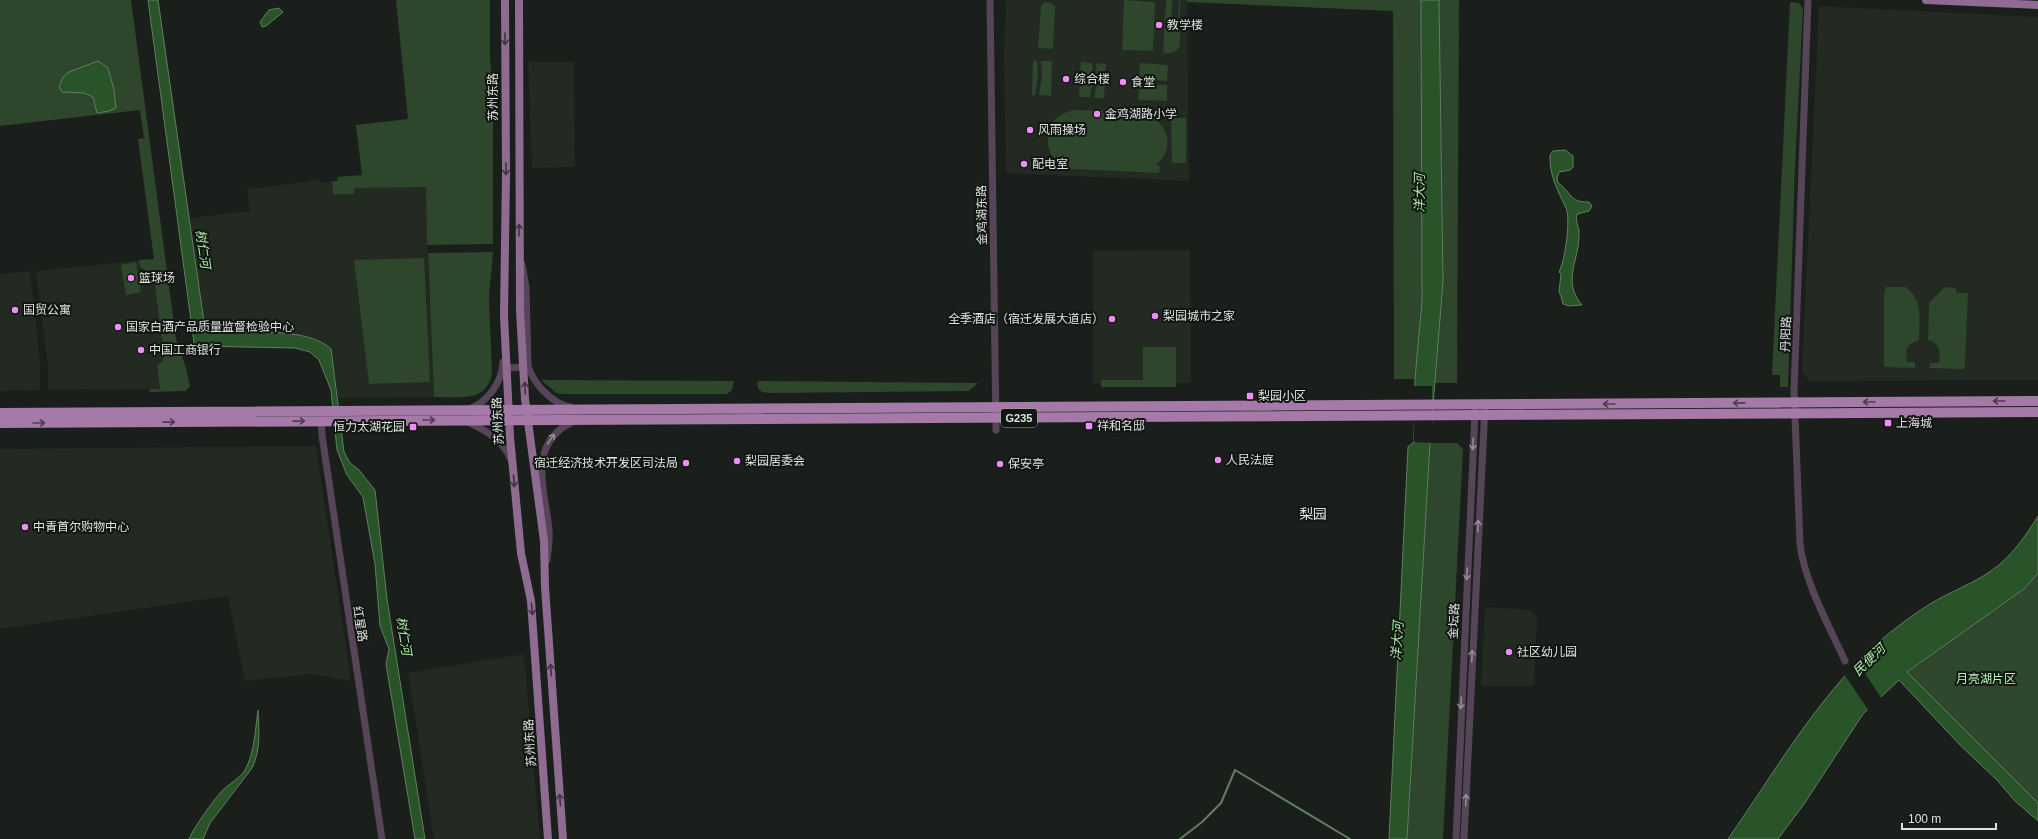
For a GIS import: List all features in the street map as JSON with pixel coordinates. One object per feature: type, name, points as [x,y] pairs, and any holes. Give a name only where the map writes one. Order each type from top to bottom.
[{"type":"highway","name":"G235","points":[[510,415],[527,410],[578,414],[1328,415],[1795,402],[2038,401]]},
{"type":"highway","name":"G235","points":[[1480,410],[1795,413],[2038,412]]},
{"type":"highway","name":"G235","points":[[0,413],[321,416]]},
{"type":"highway","name":"G235","points":[[0,423],[321,416],[464,415],[510,415],[529,420],[578,414]]},
{"type":"main road","name":"苏州东路","points":[[505,0],[506,244],[504,316],[513,465],[521,553],[531,601],[548,839]]},
{"type":"main road","points":[[520,0],[520,311],[527,410],[544,541],[545,586],[563,839]]},
{"type":"main road","points":[[1926,0],[2038,5]]},
{"type":"street","name":"金鸡湖东路","points":[[990,0],[996,430]]},
{"type":"street","name":"丹阳路","points":[[1808,0],[1795,402],[1801,553],[1824,616],[1845,661]]},
{"type":"street","points":[[506,244],[502,298],[503,371],[499,381],[485,398],[464,415],[499,440],[508,453],[513,465]]},
{"type":"street","points":[[519,245],[526,287],[527,350],[531,375],[536,383],[554,400],[578,414],[558,430],[543,453],[541,467],[549,531],[545,586]]},
{"type":"street","points":[[507,368],[524,368]]},
{"type":"street","name":"金坛路","points":[[1456,839],[1480,410]]},
{"type":"street","name":"金坛路","points":[[1464,839],[1480,410]]},
{"type":"street","name":"红星路","points":[[321,416],[346,606],[382,839]]},
{"type":"shaded area","name":"金鸡湖路小学","points":[[1006,0],[1187,0],[1189,181],[1006,173],[1004,55]]},
{"type":"shaded area","points":[[1819,6],[2038,17],[2038,380],[1809,381],[1802,371]]},
{"type":"shaded area","points":[[528,62],[574,62],[575,167],[532,168]]},
{"type":"shaded area","points":[[319,180],[320,183],[332,181],[333,194],[354,194],[355,188],[427,186],[427,245],[434,397],[338,398],[331,349],[207,332],[205,329],[190,218],[250,211],[247,189]]},
{"type":"shaded area","name":"梨园城市之家","points":[[1190,250],[1191,383],[1093,383],[1093,251]]},
{"type":"shaded area","points":[[154,259],[171,389],[48,390],[48,367],[36,271]]},
{"type":"shaded area","points":[[30,271],[40,360],[40,390],[0,391],[0,274]]},
{"type":"shaded area","points":[[316,446],[351,681],[313,674],[245,681],[228,596],[0,629],[0,449]]},
{"type":"shaded area","name":"社区幼儿园","points":[[1485,607],[1530,610],[1537,618],[1534,686],[1481,686]]},
{"type":"shaded area","points":[[524,654],[540,839],[434,839],[408,673]]},
{"type":"green space","points":[[0,0],[131,0],[176,339],[186,368],[190,386],[186,391],[150,392],[149,389],[160,389],[157,366],[163,361],[164,354],[154,279],[151,274],[140,267],[139,260],[154,259],[138,139],[144,138],[140,110],[0,126]]},
{"type":"green space","points":[[396,0],[490,0],[490,60],[493,87],[493,244],[427,245],[426,187],[355,188],[354,194],[333,194],[332,181],[338,181],[337,177],[362,175],[356,125],[408,119]]},
{"type":"green space","points":[[1124,0],[1155,2],[1153,51],[1122,50]]},
{"type":"green space","points":[[1166,0],[1172,0],[1171,27],[1178,28],[1180,0],[1180,45],[1179,48],[1173,52],[1163,53]]},
{"type":"green space","points":[[1187,0],[1421,0],[1422,301],[1415,379],[1394,379],[1393,11],[1187,2]]},
{"type":"green space","points":[[1439,0],[1459,0],[1457,383],[1435,383],[1443,281]]},
{"type":"green space","points":[[1044,2],[1051,3],[1055,7],[1053,49],[1038,48],[1041,7]]},
{"type":"green space","points":[[1790,2],[1799,3],[1803,9],[1795,167],[1788,387],[1780,387],[1780,375],[1772,375]]},
{"type":"green space","points":[[1033,61],[1037,61],[1038,78],[1035,95],[1032,95]]},
{"type":"green space","points":[[1041,61],[1052,61],[1051,96],[1039,95],[1042,77]]},
{"type":"green space","points":[[1081,62],[1092,63],[1093,81],[1090,97],[1079,97]]},
{"type":"green space","points":[[1096,63],[1106,64],[1104,98],[1094,98],[1097,82]]},
{"type":"green space","points":[[1140,63],[1168,65],[1167,81],[1139,79]]},
{"type":"green space","points":[[1139,84],[1167,85],[1167,101],[1138,100]]},
{"type":"green space","points":[[1076,110],[1133,112],[1148,115],[1154,118],[1164,130],[1167,138],[1165,153],[1156,165],[1160,166],[1159,173],[1053,168],[1054,161],[1056,161],[1048,145],[1050,129],[1053,122],[1059,116]]},
{"type":"green space","points":[[1171,118],[1186,118],[1186,163],[1172,163]]},
{"type":"green space","points":[[493,252],[489,297],[492,373],[489,383],[484,390],[478,394],[462,397],[434,397],[428,253]]},
{"type":"green space","points":[[424,258],[430,382],[369,384],[354,260]]},
{"type":"green space","name":"篮球场","points":[[136,262],[141,292],[126,295],[121,265]]},
{"type":"green space","points":[[1886,287],[1906,287],[1916,299],[1920,318],[1919,340],[1909,345],[1906,350],[1907,362],[1915,362],[1915,368],[1885,367],[1884,365],[1884,294]]},
{"type":"green space","points":[[1945,287],[1955,288],[1957,293],[1968,293],[1964,369],[1930,368],[1930,363],[1939,363],[1940,355],[1935,343],[1928,340],[1929,303]]},
{"type":"green space","points":[[1143,347],[1176,347],[1176,387],[1101,387],[1101,380],[1143,380]]},
{"type":"green space","points":[[541,380],[734,381],[732,390],[727,394],[561,394],[556,393]]},
{"type":"green space","points":[[757,381],[978,383],[969,391],[770,393],[762,392],[758,388]]},
{"type":"green space","points":[[1430,443],[1457,443],[1463,449],[1443,839],[1407,839]]},
{"type":"green space","name":"月亮湖片区","points":[[2038,573],[2038,803],[1907,672],[2024,589]]},
{"type":"water","points":[[148,0],[158,0],[205,329],[207,332],[212,333],[275,332],[291,334],[307,337],[320,342],[331,349],[344,452],[350,463],[359,470],[375,490],[387,599],[425,839],[415,839],[386,664],[389,649],[380,626],[375,564],[363,497],[347,475],[337,450],[331,390],[319,360],[310,352],[295,348],[196,346],[194,343]]},
{"type":"water","points":[[1421,0],[1439,0],[1443,281],[1430,443],[1407,839],[1389,839],[1408,447],[1414,442],[1415,379],[1422,301]]},
{"type":"water","points":[[279,8],[283,12],[266,26],[262,27],[260,22],[269,10]]},
{"type":"water","points":[[98,61],[108,68],[114,90],[116,108],[97,113],[93,97],[84,93],[62,92],[59,87],[63,77],[69,72]]},
{"type":"water","points":[[1565,150],[1573,156],[1573,167],[1570,170],[1559,172],[1557,178],[1558,183],[1574,199],[1582,202],[1589,202],[1592,206],[1589,211],[1577,214],[1576,219],[1579,232],[1579,242],[1572,279],[1576,296],[1582,305],[1569,306],[1563,304],[1559,292],[1561,274],[1559,272],[1567,240],[1567,213],[1555,183],[1550,162],[1550,155],[1553,151]]},
{"type":"water","name":"民便河","points":[[2038,516],[2038,573],[2024,589],[1907,672],[2038,803],[2038,821],[2014,800],[1998,781],[1960,745],[1899,680],[1863,714],[1804,804],[1778,839],[1728,839],[1796,738],[1853,667],[1874,646],[1916,613],[1991,571],[2018,546]]},
{"type":"water","points":[[258,710],[258,747],[252,768],[210,823],[203,839],[189,839],[199,821],[218,795],[245,770],[253,748]]},
{"type":"pier","points":[[1414,386],[1432,386],[1432,443],[1414,442]]},
{"type":"pier","points":[[1857,661],[1882,699],[1869,711],[1844,674]]},
{"type":"waterway","points":[[1180,839],[1202,822],[1221,803],[1235,770],[1350,839]]},
{"type":"place","name":"教学楼","points":[[1159,25]]},
{"type":"place","name":"综合楼","points":[[1066,79]]},
{"type":"place","name":"食堂","points":[[1123,82]]},
{"type":"place","name":"金鸡湖路小学","points":[[1097,114]]},
{"type":"place","name":"风雨操场","points":[[1030,130]]},
{"type":"place","name":"配电室","points":[[1024,164]]},
{"type":"place","name":"篮球场","points":[[131,278]]},
{"type":"place","name":"国贸公寓","points":[[15,310]]},
{"type":"place","name":"梨园城市之家","points":[[1155,316]]},
{"type":"place","name":"全季酒店（宿迁发展大道店）","points":[[1112,319]]},
{"type":"place","name":"国家白酒产品质量监督检验中心","points":[[118,327]]},
{"type":"place","name":"中国工商银行","points":[[141,350]]},
{"type":"place","name":"梨园小区","points":[[1250,396]]},
{"type":"place","name":"上海城","points":[[1888,423]]},
{"type":"place","name":"祥和名邸","points":[[1089,426]]},
{"type":"place","name":"恒力太湖花园","points":[[413,427]]},
{"type":"place","name":"人民法庭","points":[[1218,460]]},
{"type":"place","name":"梨园居委会","points":[[737,461]]},
{"type":"place","name":"宿迁经济技术开发区司法局","points":[[686,463]]},
{"type":"place","name":"保安亭","points":[[1000,464]]},
{"type":"place","name":"中青首尔购物中心","points":[[25,527]]},
{"type":"place","name":"社区幼儿园","points":[[1509,652]]},
{"type":"district","name":"梨园","points":[[1313,514]]},
{"type":"water label","name":"洋大河","points":[[1419,193]]},
{"type":"water label","name":"树仁河","points":[[203,249]]},
{"type":"water label","name":"树仁河","points":[[404,636]]},
{"type":"water label","name":"洋大河","points":[[1397,641]]}]
